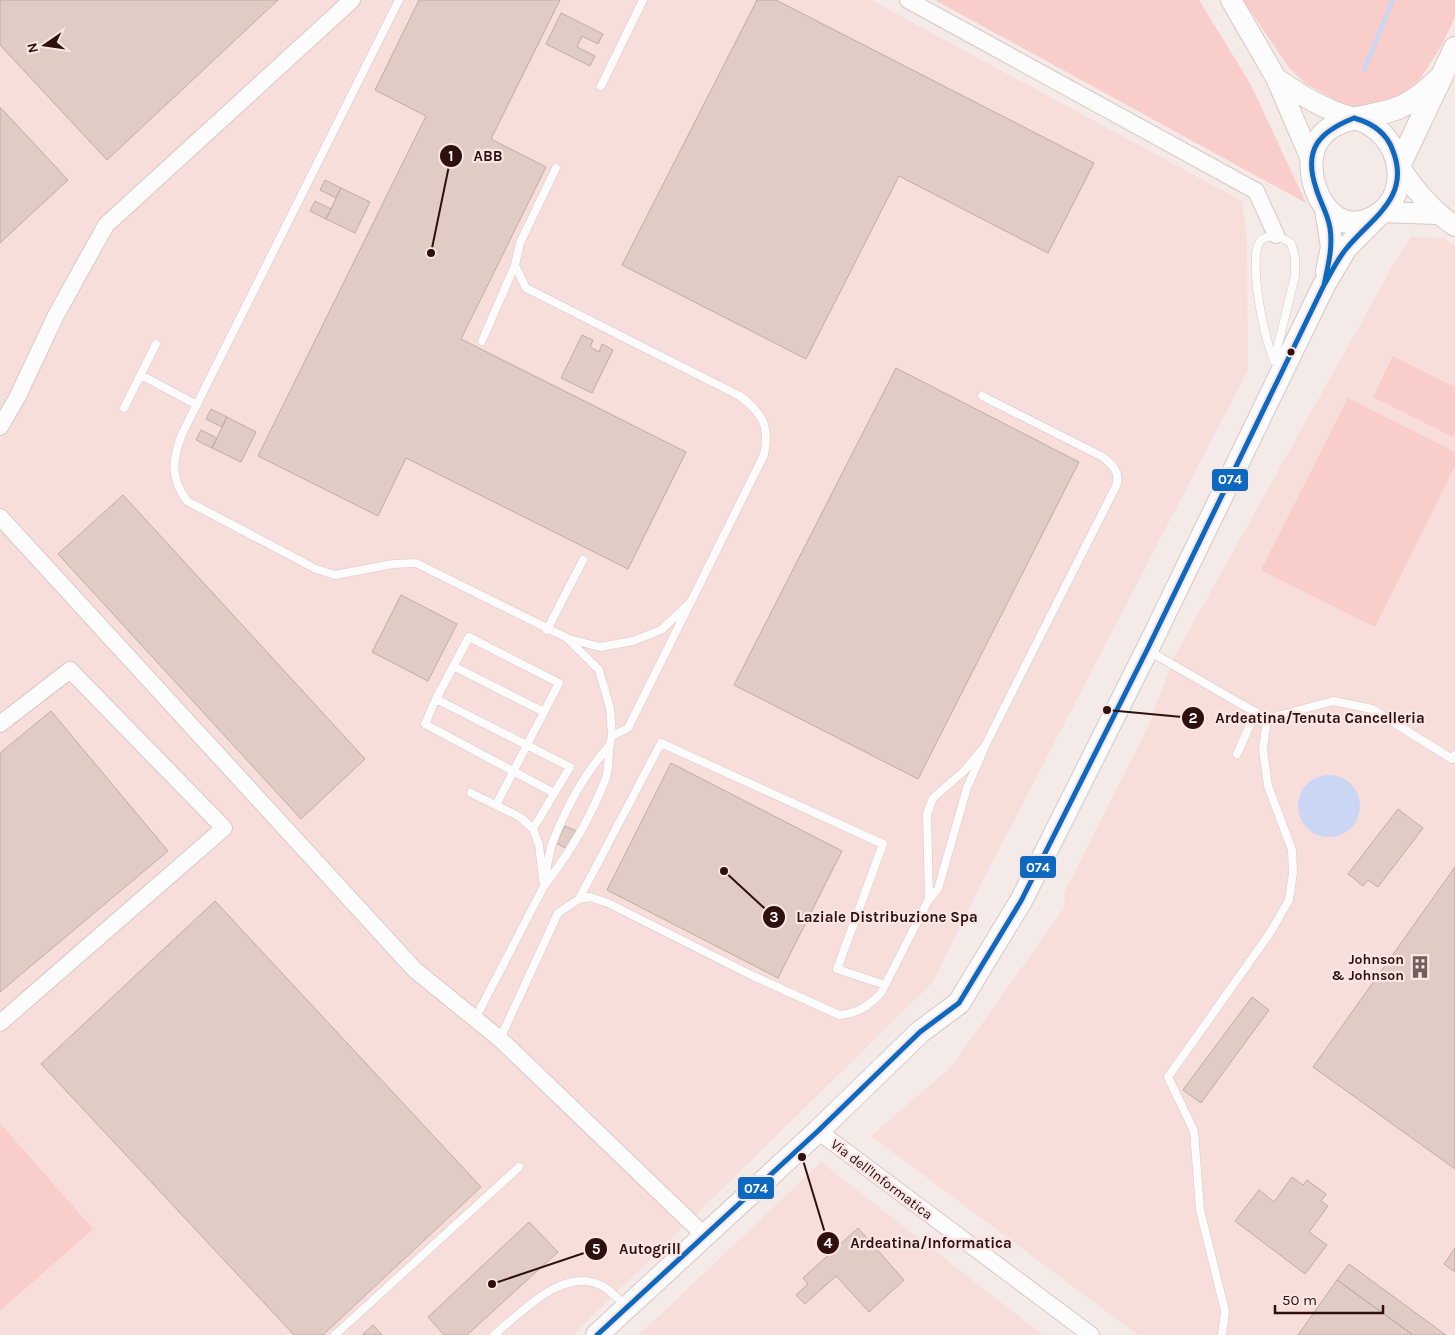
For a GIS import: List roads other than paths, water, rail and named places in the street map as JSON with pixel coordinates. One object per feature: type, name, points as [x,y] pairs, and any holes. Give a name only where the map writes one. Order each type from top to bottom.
[{"type":"main road","points":[[607,1329],[627,1307],[818,1131],[920,1032],[959,1003],[1021,900],[1147,650],[1280,364],[1346,248],[1382,212],[1395,191],[1399,166],[1455,48]]},
{"type":"main road","points":[[1324,285],[1332,246],[1326,209],[1316,187],[1310,157],[1316,143],[1329,128],[1354,118],[1379,114],[1400,107],[1425,92],[1441,77]]},
{"type":"main road","points":[[1354,118],[1371,123],[1382,132],[1395,153],[1399,166]]},
{"type":"main road","points":[[1326,209],[1338,219],[1350,222],[1363,221],[1382,212]]},
{"type":"street","points":[[0,427],[17,398],[56,315],[106,225],[352,0]]},
{"type":"street","points":[[908,0],[1256,190],[1276,235]]},
{"type":"street","points":[[1231,0],[1276,78],[1310,157]]},
{"type":"street","points":[[1276,78],[1314,103],[1334,113],[1354,118]]},
{"type":"street","points":[[1399,166],[1416,190],[1437,214],[1455,226]]},
{"type":"street","points":[[1382,212],[1437,214]]},
{"type":"street","points":[[0,517],[410,965],[500,1038],[704,1235]]},
{"type":"street","points":[[0,724],[70,670],[224,828],[0,1023]]},
{"type":"street","name":"Via dell'Informatica","points":[[818,1131],[1091,1335]]},
{"type":"lane","points":[[399,0],[197,405],[175,453],[174,468],[180,491],[187,501],[316,569],[335,574],[393,564],[416,563],[547,630],[569,640],[600,647],[633,641],[661,630],[691,602]]},
{"type":"lane","points":[[601,86],[643,0]]},
{"type":"lane","points":[[482,341],[509,285],[520,243],[556,168]]},
{"type":"lane","points":[[1276,235],[1286,238],[1291,243],[1296,266],[1280,364],[1264,324],[1256,266],[1258,246],[1262,240],[1276,235]]},
{"type":"lane","points":[[515,265],[526,288]]},
{"type":"lane","points":[[509,285],[526,288],[740,396],[756,409],[764,423],[767,440],[764,455],[628,728],[612,736]]},
{"type":"lane","points":[[124,408],[156,344]]},
{"type":"lane","points":[[141,375],[197,405]]},
{"type":"lane","points":[[500,1038],[558,913],[569,903],[590,897],[608,903],[751,975],[839,1015],[855,1014],[871,1004],[885,985],[929,900],[938,889],[967,788],[984,746],[1117,484],[1118,474],[1115,467],[1103,457],[982,396]]},
{"type":"lane","points":[[547,630],[583,560]]},
{"type":"lane","points":[[496,805],[513,771],[559,683],[469,637],[425,724],[513,771],[554,793]]},
{"type":"lane","points":[[544,886],[552,845],[569,809],[598,758],[608,746],[612,736],[610,708],[599,670],[569,640]]},
{"type":"lane","points":[[1147,650],[1267,719],[1333,701],[1372,708],[1452,759],[1455,755]]},
{"type":"lane","points":[[454,666],[544,712]]},
{"type":"lane","points":[[436,699],[570,766],[533,830]]},
{"type":"lane","points":[[1237,754],[1256,712]]},
{"type":"lane","points":[[1222,1335],[1225,1311],[1200,1210],[1194,1131],[1168,1077],[1270,933],[1289,900],[1293,873],[1292,850],[1268,786],[1262,749],[1267,719]]},
{"type":"lane","points":[[579,899],[661,743],[883,844],[837,969],[885,985]]},
{"type":"lane","points":[[476,1017],[544,886],[569,854],[606,777],[608,746]]},
{"type":"lane","points":[[929,900],[926,814],[933,798],[964,771],[984,746]]},
{"type":"lane","points":[[471,793],[520,817],[533,830],[539,845],[544,886]]},
{"type":"lane","points":[[335,1335],[519,1168]]},
{"type":"lane","points":[[494,1335],[554,1287],[567,1283],[582,1283],[603,1287],[627,1307]]},
{"type":"water","points":[[1323,775],[1335,775],[1351,784],[1358,794],[1360,806],[1358,818],[1351,828],[1335,837],[1323,837],[1312,832],[1303,823],[1298,812],[1298,800],[1303,789],[1312,780]]},
{"type":"waterway","points":[[1364,70],[1393,0]]},
{"type":"place","name":"ABB","points":[[431,253]]},
{"type":"place","name":"Ardeatina/Tenuta Cancelleria","points":[[1107,710]]},
{"type":"place","name":"Laziale Distribuzione Spa","points":[[724,871]]},
{"type":"place","name":"Johnson & Johnson","points":[[1420,967]]},
{"type":"place","name":"Ardeatina/Informatica","points":[[802,1157]]},
{"type":"place","name":"Autogrill","points":[[492,1284]]}]
